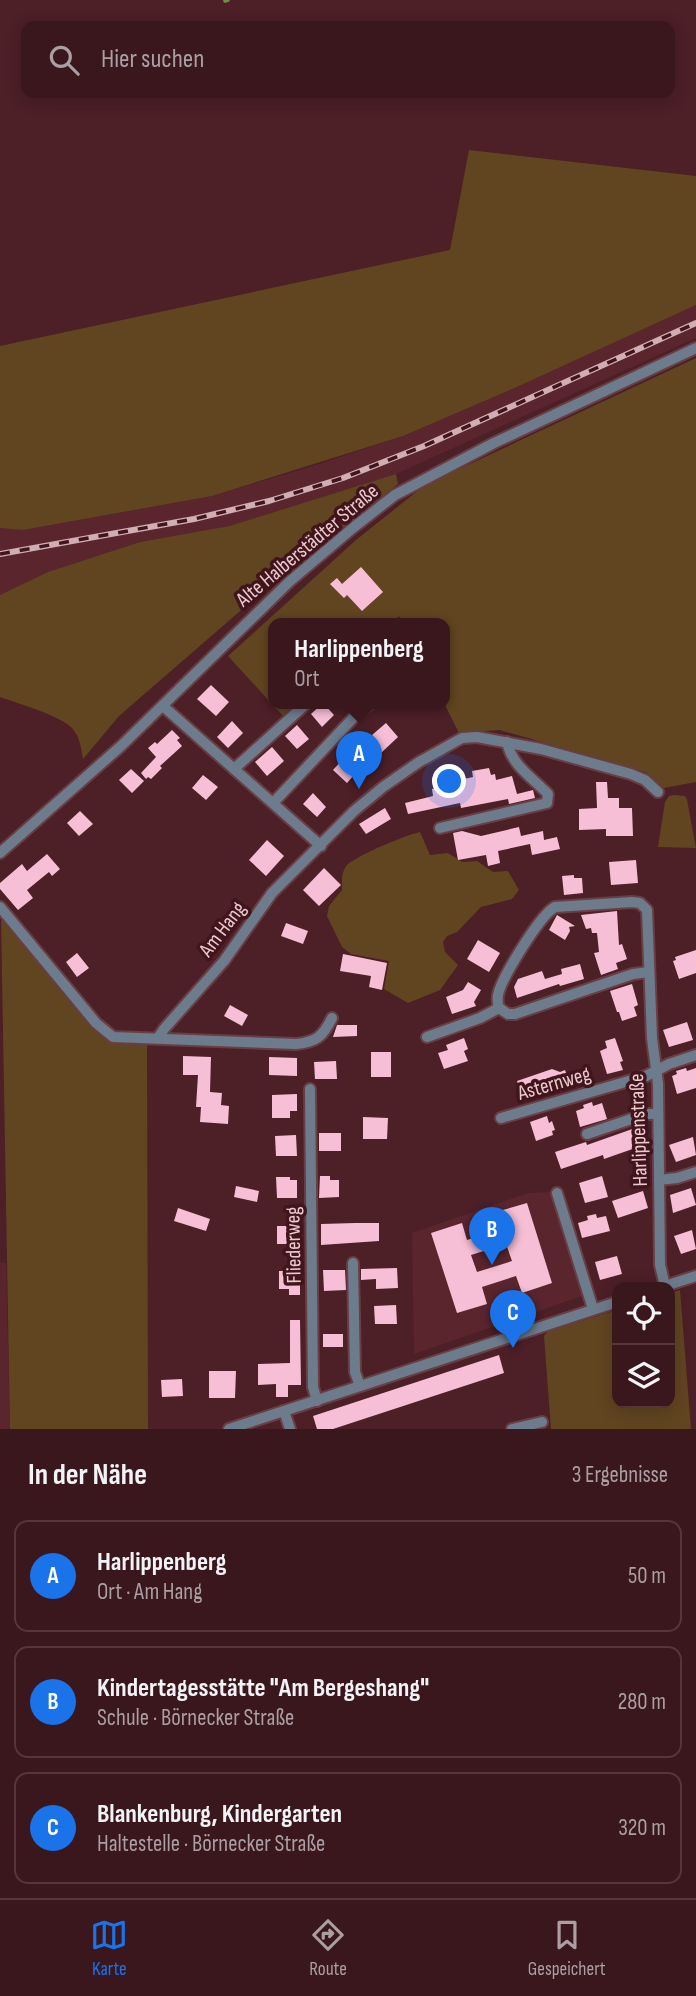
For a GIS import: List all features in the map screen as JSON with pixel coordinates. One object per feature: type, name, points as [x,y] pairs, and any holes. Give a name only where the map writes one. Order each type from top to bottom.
[{"type":"street","name":"Alte Halberstädter Straße","points":[[0,853],[121,746],[289,582],[395,495],[494,443],[696,348]]},
{"type":"street","points":[[163,706],[321,846]]},
{"type":"street","points":[[234,769],[300,709]]},
{"type":"street","points":[[274,802],[364,709]]},
{"type":"street","name":"Am Hang","points":[[158,1038],[224,961],[272,894],[354,811],[419,762],[462,738],[490,738],[507,742]]},
{"type":"street","points":[[507,742],[631,774],[645,780],[658,792]]},
{"type":"street","points":[[440,828],[547,803],[548,793],[527,775],[512,757],[507,742]]},
{"type":"street","name":"Harlippenstraße","points":[[499,1008],[497,1002],[500,989],[543,915],[555,906],[624,902],[640,903],[647,910],[652,1038],[659,1114],[660,1265],[663,1282]]},
{"type":"street","points":[[0,907],[113,1037],[309,1042],[325,1033],[332,1018]]},
{"type":"street","points":[[427,1037],[480,1018],[499,1008],[515,1013],[633,974],[649,972]]},
{"type":"street","name":"Asternweg","points":[[501,1118],[656,1071],[696,1055]]},
{"type":"street","name":"Fliederweg","points":[[310,1089],[313,1387],[317,1401]]},
{"type":"street","points":[[587,1134],[646,1114],[659,1114]]},
{"type":"street","points":[[659,1180],[696,1172]]},
{"type":"street","points":[[556,1193],[593,1309]]},
{"type":"street","points":[[353,1263],[355,1373],[360,1386]]},
{"type":"street","points":[[675,1283],[696,1276]]},
{"type":"street","points":[[229,1429],[612,1303]]},
{"type":"street","points":[[284,1411],[290,1429]]},
{"type":"street","points":[[512,1429],[542,1422]]},
{"type":"shaded area","points":[[469,150],[696,176],[696,305],[403,436],[212,496],[23,530],[0,528],[0,346],[450,250]]},
{"type":"shaded area","points":[[696,305],[696,338],[396,474],[233,526],[140,542],[48,572],[0,595],[0,528],[23,530],[212,496],[310,467],[403,436]]},
{"type":"shaded area","points":[[696,358],[696,782],[664,788],[646,772],[500,730],[459,733],[447,709],[450,709],[450,618],[270,618],[356,540],[425,485]]},
{"type":"shaded area","points":[[396,474],[398,484],[284,573],[119,716],[83,759],[77,735],[66,723],[0,697],[0,595],[48,572],[140,542],[230,526]]},
{"type":"shaded area","points":[[268,620],[268,700],[228,656]]},
{"type":"shaded area","points":[[277,709],[291,709],[283,716]]},
{"type":"shaded area","points":[[669,796],[685,796],[687,800],[696,848],[658,847],[665,802]]},
{"type":"shaded area","points":[[420,832],[430,855],[448,853],[462,862],[477,861],[493,872],[508,871],[519,890],[512,899],[481,907],[457,932],[447,936],[443,942],[445,952],[458,965],[440,990],[408,1003],[384,989],[389,961],[351,954],[342,947],[327,916],[329,906],[342,890],[343,873],[348,864],[382,846]]},
{"type":"shaded area","points":[[1,917],[107,1040],[147,1045],[148,1429],[10,1429]]},
{"type":"shaded area","points":[[550,1192],[582,1296],[414,1354],[412,1233],[528,1193]]},
{"type":"shaded area","points":[[0,1263],[6,1263],[10,1429],[0,1429]]},
{"type":"shaded area","points":[[680,1290],[691,1429],[551,1429],[544,1336],[548,1331],[612,1312],[612,1408],[675,1408],[675,1292]]},
{"type":"building","points":[[361,567],[383,592],[362,611],[347,595],[344,598],[330,584],[337,578],[342,584]]},
{"type":"building","points":[[211,685],[229,702],[216,716],[197,699]]},
{"type":"building","points":[[316,709],[328,709],[334,715],[322,727],[311,714]]},
{"type":"building","points":[[232,721],[243,733],[228,748],[217,737]]},
{"type":"building","points":[[386,723],[398,737],[381,753],[370,742],[374,738],[372,735]]},
{"type":"building","points":[[297,725],[309,739],[297,749],[285,736]]},
{"type":"building","points":[[172,730],[180,738],[177,740],[182,746],[160,766],[162,768],[151,779],[146,779],[141,773],[156,757],[148,748],[155,742],[157,744]]},
{"type":"building","points":[[272,747],[284,761],[267,776],[255,762]]},
{"type":"building","points":[[353,748],[364,758],[359,763],[362,766],[347,783],[333,770]]},
{"type":"building","points":[[489,768],[491,775],[495,774],[496,780],[512,776],[517,794],[533,790],[535,798],[509,804],[508,799],[461,808],[460,803],[408,814],[405,803],[433,796],[432,789],[456,784],[455,781],[473,777],[472,771]]},
{"type":"building","points":[[131,769],[144,781],[132,793],[119,780]]},
{"type":"building","points":[[203,775],[218,787],[206,800],[192,788]]},
{"type":"building","points":[[596,782],[607,782],[608,798],[619,798],[619,808],[632,808],[633,836],[606,836],[606,829],[579,830],[579,809],[597,808]]},
{"type":"building","points":[[313,793],[326,807],[317,817],[303,804]]},
{"type":"building","points":[[385,808],[391,819],[366,834],[359,824]]},
{"type":"building","points":[[80,811],[93,824],[79,836],[67,823]]},
{"type":"building","points":[[519,827],[521,836],[543,831],[544,840],[557,837],[560,849],[532,855],[530,844],[498,851],[500,863],[488,866],[486,855],[458,860],[453,833],[462,831],[481,836]]},
{"type":"building","points":[[267,840],[284,856],[266,876],[249,860]]},
{"type":"building","points":[[47,854],[60,869],[52,876],[49,872],[27,890],[33,898],[18,910],[0,889],[0,883],[22,864],[27,871]]},
{"type":"building","points":[[636,860],[638,883],[611,885],[609,862]]},
{"type":"building","points":[[324,868],[341,885],[319,906],[303,890]]},
{"type":"building","points":[[574,875],[574,878],[582,878],[583,893],[564,895],[562,876]]},
{"type":"building","points":[[617,911],[619,945],[622,944],[627,959],[616,963],[618,969],[601,975],[594,953],[599,952],[597,933],[592,933],[591,928],[586,929],[581,915]]},
{"type":"building","points":[[557,915],[575,926],[569,927],[570,931],[565,940],[549,930]]},
{"type":"building","points":[[286,923],[308,931],[303,944],[281,936]]},
{"type":"building","points":[[478,940],[500,953],[489,972],[467,959]]},
{"type":"building","points":[[696,950],[696,973],[679,979],[673,961],[676,960],[675,957]]},
{"type":"building","points":[[77,953],[89,968],[77,977],[66,962]]},
{"type":"building","points":[[343,954],[387,963],[382,990],[369,987],[371,976],[340,971]]},
{"type":"building","points":[[580,964],[584,979],[517,998],[514,987],[518,979],[542,971],[545,979],[562,974],[561,969]]},
{"type":"building","points":[[468,982],[481,990],[474,1002],[476,1006],[452,1014],[446,997],[463,990]]},
{"type":"building","points":[[632,984],[638,1005],[634,1007],[637,1016],[622,1021],[610,991]]},
{"type":"building","points":[[230,1005],[248,1015],[242,1026],[224,1016]]},
{"type":"building","points":[[687,1022],[693,1040],[669,1047],[663,1030]]},
{"type":"building","points":[[337,1025],[357,1025],[357,1036],[333,1037]]},
{"type":"building","points":[[464,1038],[468,1049],[464,1051],[468,1061],[444,1069],[438,1053],[448,1050],[446,1045]]},
{"type":"building","points":[[615,1038],[623,1061],[620,1062],[623,1070],[607,1074],[600,1051],[607,1048],[605,1041]]},
{"type":"building","points":[[371,1052],[391,1052],[391,1077],[371,1077]]},
{"type":"building","points":[[183,1056],[211,1057],[210,1092],[222,1093],[221,1105],[229,1106],[228,1124],[200,1122],[201,1107],[196,1107],[198,1075],[183,1075]]},
{"type":"building","points":[[269,1057],[297,1058],[297,1076],[269,1075]]},
{"type":"building","points":[[336,1061],[337,1079],[315,1079],[314,1062]]},
{"type":"building","points":[[686,1068],[687,1071],[696,1068],[696,1088],[677,1094],[672,1076],[677,1074],[676,1071]]},
{"type":"building","points":[[552,1069],[560,1072],[565,1070],[571,1088],[547,1093],[545,1089],[522,1096],[517,1081]]},
{"type":"building","points":[[297,1094],[297,1111],[290,1111],[290,1118],[272,1118],[272,1095]]},
{"type":"building","points":[[592,1102],[593,1106],[602,1103],[607,1119],[580,1127],[576,1111]]},
{"type":"building","points":[[547,1116],[555,1130],[552,1131],[553,1135],[536,1141],[530,1122]]},
{"type":"building","points":[[363,1117],[388,1118],[387,1139],[363,1139]]},
{"type":"building","points":[[638,1127],[644,1145],[604,1159],[603,1155],[561,1169],[555,1152],[586,1142],[587,1145]]},
{"type":"building","points":[[319,1133],[341,1133],[341,1151],[319,1151]]},
{"type":"building","points":[[296,1135],[297,1156],[276,1156],[275,1136]]},
{"type":"building","points":[[693,1137],[696,1155],[676,1162],[669,1145]]},
{"type":"building","points":[[320,1176],[339,1180],[339,1197],[319,1198]]},
{"type":"building","points":[[602,1176],[608,1197],[585,1203],[579,1183]]},
{"type":"building","points":[[276,1177],[297,1180],[297,1198],[277,1198]]},
{"type":"building","points":[[236,1186],[259,1191],[257,1202],[234,1197]]},
{"type":"building","points":[[691,1188],[696,1205],[673,1213],[670,1195]]},
{"type":"building","points":[[643,1191],[648,1208],[618,1218],[612,1201]]},
{"type":"building","points":[[527,1203],[552,1283],[522,1293],[516,1276],[482,1287],[487,1304],[457,1313],[431,1233],[462,1223],[467,1240],[502,1229],[496,1212]],"holes":[[[506,1244],[512,1261],[477,1272],[471,1255]]]},
{"type":"building","points":[[178,1208],[210,1219],[206,1231],[174,1221]]},
{"type":"building","points":[[596,1214],[597,1218],[606,1216],[610,1231],[582,1238],[578,1223],[588,1220],[587,1216]]},
{"type":"building","points":[[379,1223],[379,1241],[321,1245],[321,1224]]},
{"type":"building","points":[[277,1226],[300,1226],[300,1250],[290,1250],[290,1244],[277,1244]]},
{"type":"building","points":[[692,1230],[696,1249],[681,1254],[674,1236]]},
{"type":"building","points":[[617,1256],[622,1274],[600,1280],[595,1262]]},
{"type":"building","points":[[397,1268],[398,1288],[376,1289],[376,1279],[361,1280],[361,1269]]},
{"type":"building","points":[[323,1270],[345,1270],[346,1290],[324,1291]]},
{"type":"building","points":[[279,1271],[300,1271],[300,1295],[289,1295],[289,1289],[279,1289]]},
{"type":"building","points":[[396,1305],[397,1324],[375,1324],[374,1306]]},
{"type":"building","points":[[290,1320],[300,1320],[301,1385],[288,1385],[288,1397],[276,1397],[276,1384],[258,1385],[258,1364],[290,1363]]},
{"type":"building","points":[[323,1334],[343,1334],[343,1347],[323,1347]]},
{"type":"building","points":[[499,1355],[504,1373],[333,1429],[317,1429],[313,1416]]},
{"type":"building","points":[[209,1371],[236,1371],[235,1398],[209,1398]]},
{"type":"building","points":[[182,1379],[183,1396],[162,1397],[161,1380]]},
{"type":"railway","points":[[0,554],[194,519],[269,501],[343,478],[424,446],[696,323]]},
{"type":"place","name":"Harlippenberg","points":[[359,789]]},
{"type":"place","name":"Kindertagesstätte \"Am Bergeshang\"","points":[[492,1265]]},
{"type":"place","name":"Blankenburg, Kindergarten","points":[[513,1348]]}]
